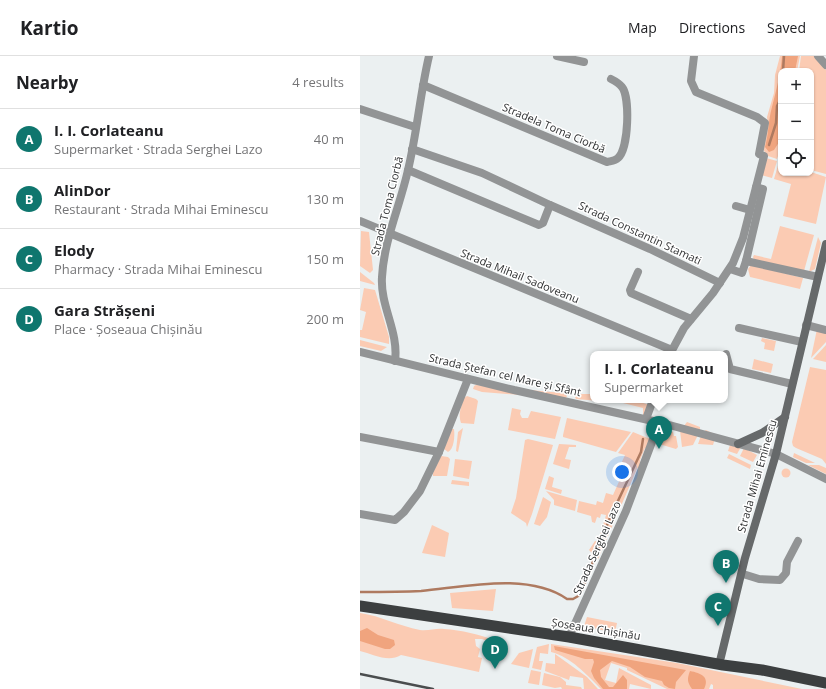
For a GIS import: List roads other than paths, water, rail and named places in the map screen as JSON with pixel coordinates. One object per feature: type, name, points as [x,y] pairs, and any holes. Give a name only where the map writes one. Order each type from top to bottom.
[{"type":"highway","name":"Șoseaua Chișinău","points":[[360,606],[569,637],[721,665],[762,670],[826,683]]},
{"type":"highway","points":[[721,665],[764,677],[821,689]]},
{"type":"main road","name":"Strada Mihai Eminescu","points":[[721,665],[724,640],[743,574],[745,558],[776,454],[826,244]]},
{"type":"main road","points":[[738,444],[762,433],[785,417]]},
{"type":"street","name":"Strada Toma Ciorbă","points":[[395,361],[396,348],[383,295],[382,279],[385,252],[408,170],[429,56]]},
{"type":"street","points":[[557,56],[584,62]]},
{"type":"street","points":[[672,351],[690,319],[730,269],[743,238],[756,187],[762,155],[765,123],[757,117],[696,92],[692,80],[694,56]]},
{"type":"street","points":[[818,56],[826,65]]},
{"type":"street","name":"Stradela Toma Ciorbă","points":[[423,85],[607,162],[613,161],[619,157],[624,145],[627,129],[624,93],[622,87],[611,79]]},
{"type":"street","points":[[360,110],[415,127]]},
{"type":"street","name":"Strada Constantin Stamati","points":[[412,149],[482,173],[650,249],[720,283]]},
{"type":"street","points":[[408,170],[539,225],[543,223],[550,204]]},
{"type":"street","points":[[730,269],[742,273],[746,261],[763,189],[756,187]]},
{"type":"street","points":[[736,206],[750,210]]},
{"type":"street","name":"Strada Mihail Sadoveanu","points":[[360,221],[669,351]]},
{"type":"street","points":[[746,261],[818,277]]},
{"type":"street","points":[[638,272],[630,290],[631,293],[690,319]]},
{"type":"street","points":[[806,325],[826,330]]},
{"type":"street","points":[[739,328],[802,342]]},
{"type":"street","name":"Strada Ștefan cel Mare și Sfânt","points":[[360,352],[468,379],[646,419],[776,454],[826,479]]},
{"type":"street","points":[[728,362],[730,369],[792,384]]},
{"type":"street","points":[[360,514],[395,520],[420,492],[439,452],[468,379]]},
{"type":"street","points":[[646,419],[652,403]]},
{"type":"street","name":"Strada Serghei Lazo","points":[[569,637],[626,511],[655,434],[662,423]]},
{"type":"street","points":[[360,437],[439,452]]},
{"type":"street","points":[[743,574],[759,579],[780,580],[786,573],[787,562],[798,540]]},
{"type":"waterway","points":[[783,68],[784,56]]},
{"type":"waterway","points":[[769,145],[776,123],[778,104]]},
{"type":"waterway","points":[[360,592],[421,591],[496,583],[534,586],[551,591],[567,599],[573,599],[580,595],[609,520],[641,452],[643,439]]},
{"type":"railway","points":[[360,674],[433,689]]},
{"type":"place","name":"I. I. Corlateanu","points":[[659,449]]},
{"type":"place","name":"AlinDor","points":[[726,583]]},
{"type":"place","name":"Elody","points":[[718,626]]},
{"type":"place","name":"Gara Strășeni","points":[[495,669]]}]
